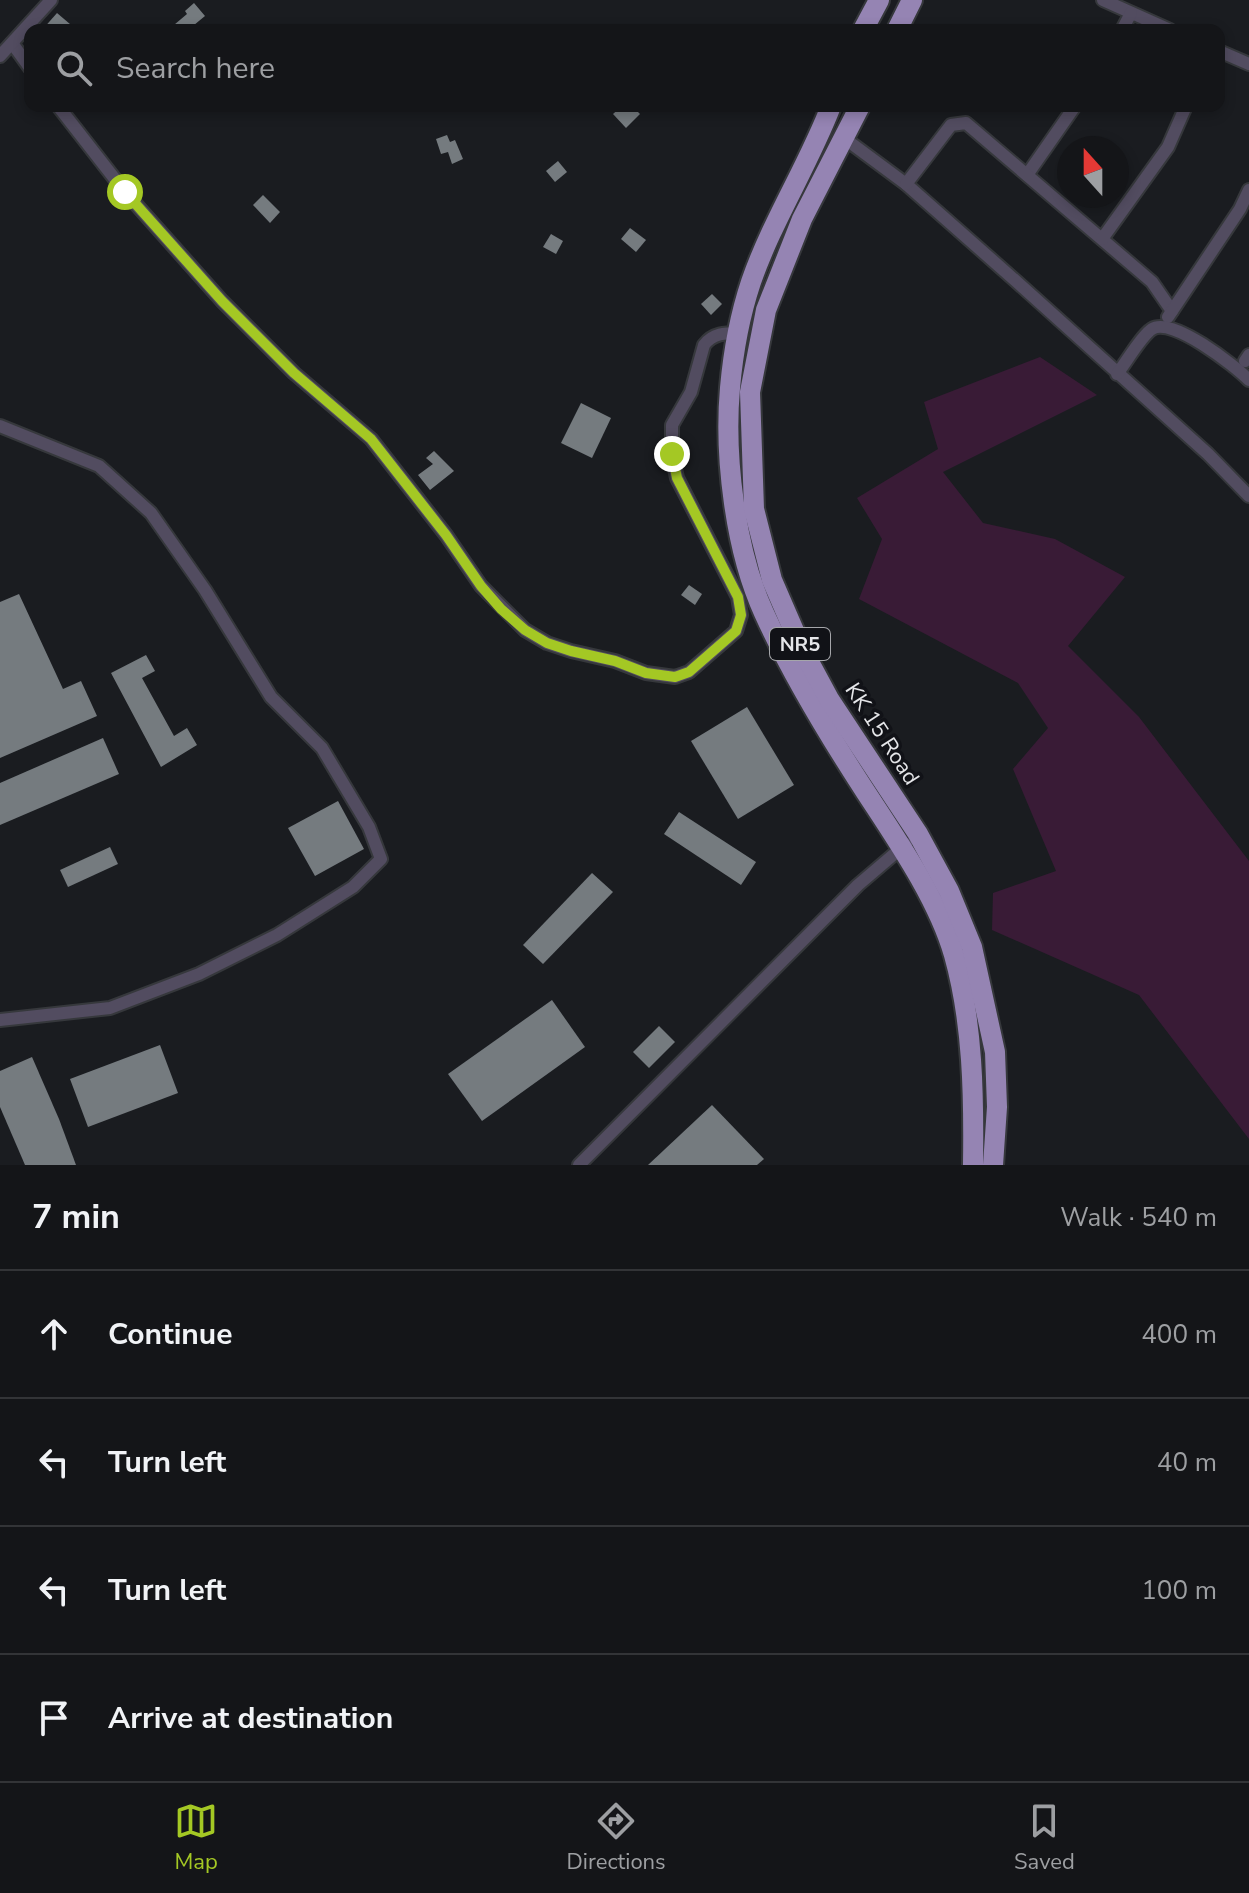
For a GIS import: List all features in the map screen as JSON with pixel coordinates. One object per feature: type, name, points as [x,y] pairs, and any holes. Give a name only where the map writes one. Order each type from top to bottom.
[{"type":"highway","points":[[866,24],[879,0]]},
{"type":"highway","points":[[900,24],[912,0]]},
{"type":"highway","name":"KK 15 Road","points":[[828,112],[751,282],[730,386],[728,438],[732,490],[742,543],[763,611],[824,727],[949,891],[972,947],[995,1052],[997,1107],[993,1165]]},
{"type":"highway","name":"KK 15 Road","points":[[857,112],[802,219],[766,310],[750,392],[754,509],[772,580],[801,647],[909,841],[924,887],[954,955],[970,1042],[973,1165]]},
{"type":"street","points":[[29,24],[51,0]]},
{"type":"street","points":[[1103,0],[1156,24]]},
{"type":"street","points":[[1125,24],[1131,13]]},
{"type":"street","points":[[0,56],[24,30]]},
{"type":"street","points":[[12,43],[24,60]]},
{"type":"street","points":[[1225,54],[1249,64]]},
{"type":"street","points":[[63,112],[125,192],[222,301],[294,373],[371,439],[501,609],[525,630],[547,643],[646,673],[675,677],[689,672],[736,631],[741,615],[738,597],[677,478],[672,454],[672,425],[691,392],[704,345],[714,335],[739,333]]},
{"type":"street","points":[[1027,175],[1071,112]]},
{"type":"street","points":[[1102,239],[1168,147],[1183,112]]},
{"type":"street","points":[[906,184],[951,125],[966,123],[1152,282],[1172,311]]},
{"type":"street","points":[[844,138],[906,184],[1208,454],[1249,496]]},
{"type":"street","points":[[1162,326],[1240,209],[1249,190]]},
{"type":"street","points":[[1117,374],[1152,329],[1162,326],[1183,332],[1249,380]]},
{"type":"street","points":[[0,426],[99,466],[151,513],[205,590],[271,697],[322,748],[369,827],[381,859],[353,887],[277,935],[199,974],[110,1008],[0,1020]]},
{"type":"street","points":[[579,1165],[858,885],[909,841]]},
{"type":"shaded area","points":[[1040,357],[1097,395],[943,472],[983,523],[1055,539],[1125,577],[1068,646],[1139,717],[1249,861],[1249,1139],[1139,995],[992,930],[993,893],[1056,871],[1013,769],[1048,728],[1018,683],[859,599],[882,539],[857,498],[938,449],[924,402]]},
{"type":"building","points":[[194,3],[205,16],[195,24],[175,24],[187,14],[185,11]]},
{"type":"building","points":[[57,13],[70,24],[47,24]]},
{"type":"building","points":[[638,112],[640,114],[626,128],[613,114]]},
{"type":"building","points":[[447,135],[450,142],[455,140],[463,159],[452,164],[448,152],[441,154],[436,139]]},
{"type":"building","points":[[558,161],[567,172],[555,182],[546,171]]},
{"type":"building","points":[[263,195],[280,212],[270,223],[253,205]]},
{"type":"building","points":[[630,228],[646,240],[636,252],[621,239]]},
{"type":"building","points":[[551,234],[563,241],[556,254],[543,247]]},
{"type":"building","points":[[712,294],[722,304],[711,315],[701,304]]},
{"type":"building","points":[[581,403],[611,418],[592,458],[561,443]]},
{"type":"building","points":[[434,451],[454,471],[430,490],[418,475],[433,464],[426,458]]},
{"type":"building","points":[[689,585],[702,594],[695,605],[681,595]]},
{"type":"building","points":[[19,594],[63,689],[81,681],[97,716],[0,758],[0,602]]},
{"type":"building","points":[[146,655],[155,671],[142,678],[174,736],[187,728],[197,745],[161,767],[111,673]]},
{"type":"building","points":[[747,707],[794,785],[738,819],[691,741]]},
{"type":"building","points":[[103,738],[119,774],[0,825],[0,783]]},
{"type":"building","points":[[338,801],[364,849],[315,876],[288,828]]},
{"type":"building","points":[[679,812],[756,862],[741,885],[664,834]]},
{"type":"building","points":[[110,847],[118,864],[68,887],[60,870]]},
{"type":"building","points":[[592,873],[613,892],[543,964],[523,945]]},
{"type":"building","points":[[552,1000],[585,1047],[482,1121],[448,1074]]},
{"type":"building","points":[[659,1026],[675,1042],[649,1068],[633,1052]]},
{"type":"building","points":[[160,1045],[178,1093],[88,1127],[70,1079]]},
{"type":"building","points":[[32,1057],[76,1165],[25,1165],[0,1107],[0,1071]]},
{"type":"building","points":[[712,1105],[764,1159],[757,1165],[648,1165]]},
{"type":"route","points":[[125,192],[222,301],[294,373],[371,439],[446,535],[481,586],[525,630],[547,643],[615,661],[646,673],[675,677],[689,672],[736,631],[741,615],[738,597],[677,478],[672,454]]}]
